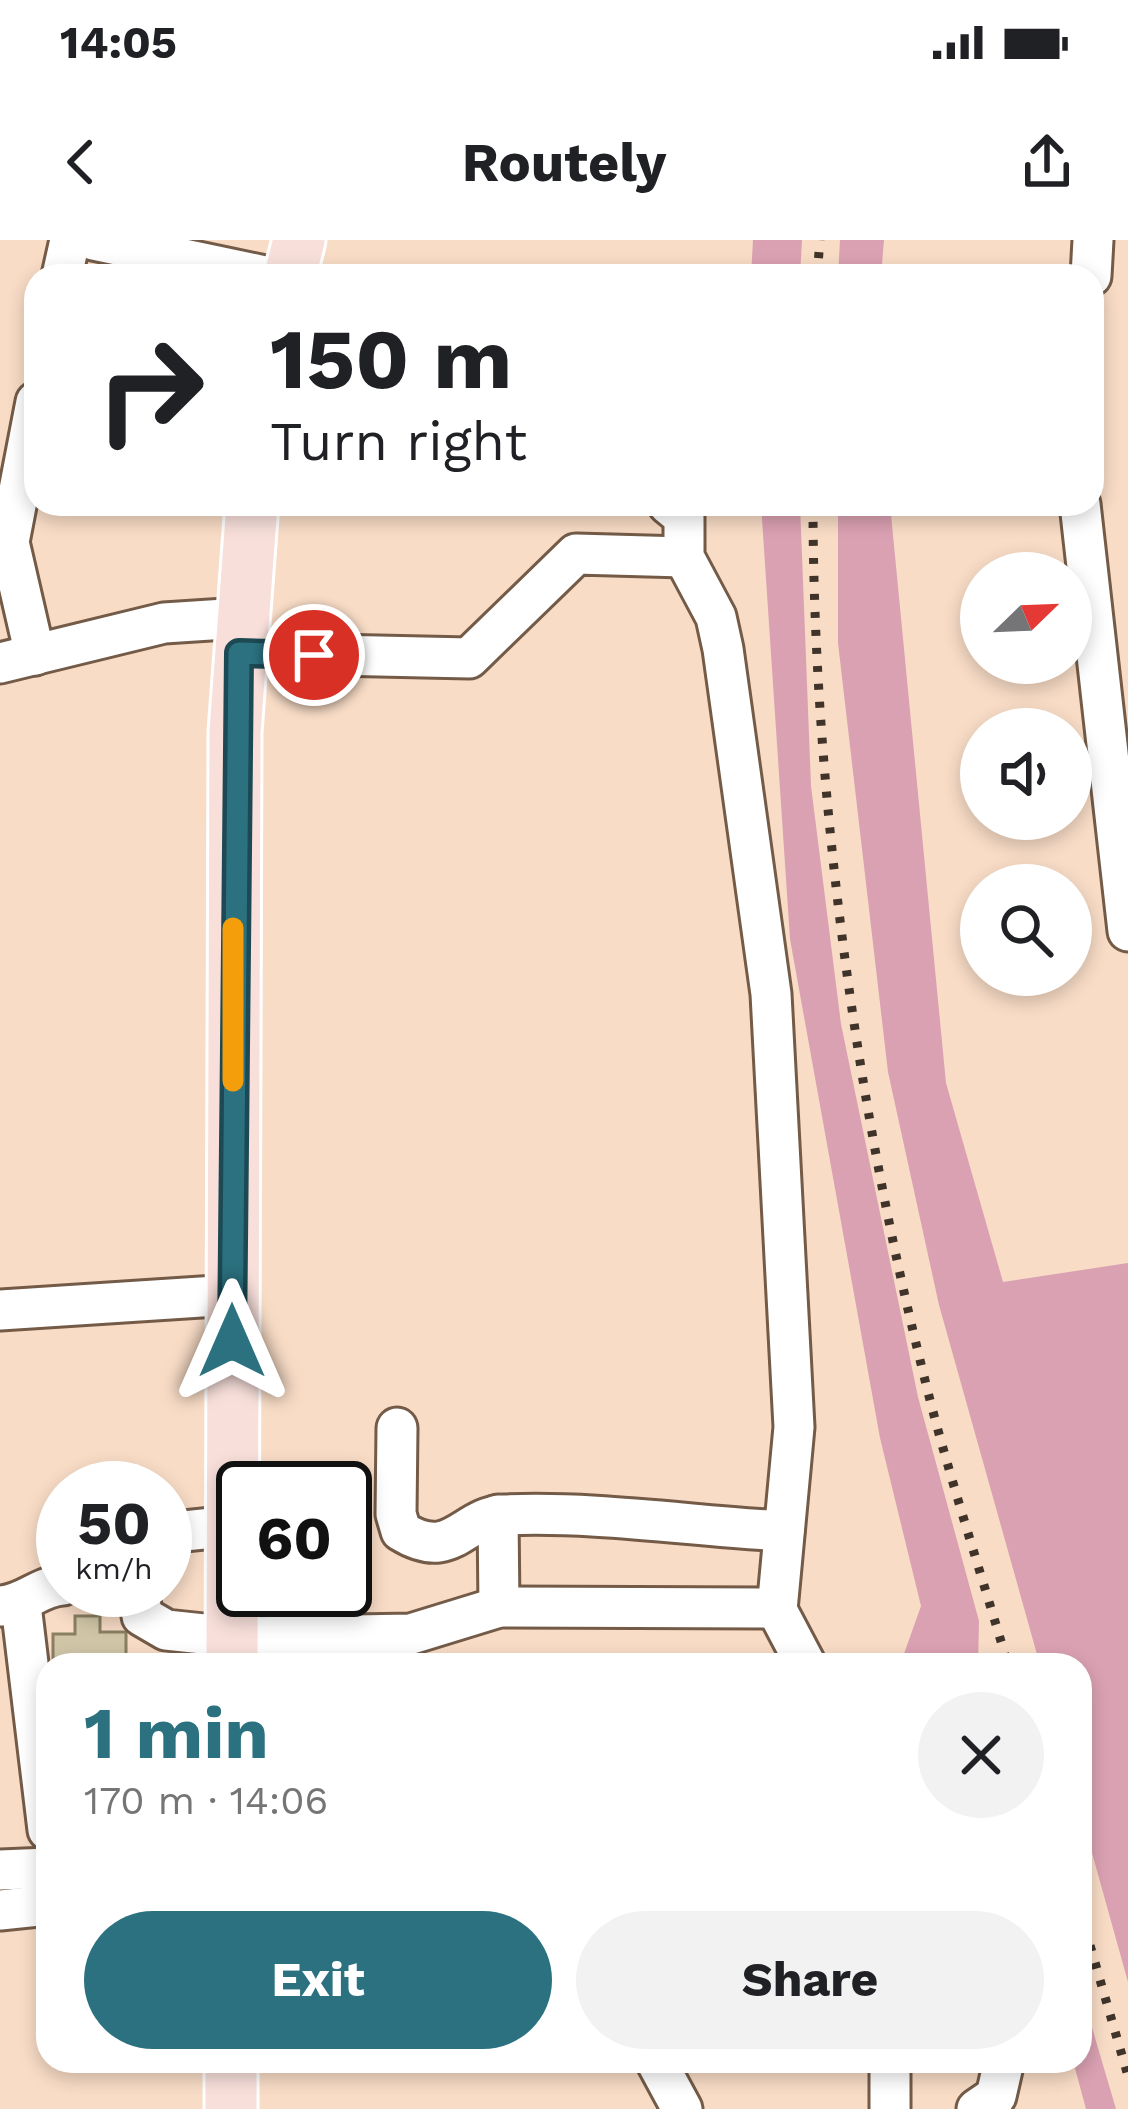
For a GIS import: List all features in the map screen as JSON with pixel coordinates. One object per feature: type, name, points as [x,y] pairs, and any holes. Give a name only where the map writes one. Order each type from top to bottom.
[{"type":"main road","points":[[232,1461],[240,636],[251,516]]},
{"type":"main road","points":[[232,1617],[232,1651]]},
{"type":"main road","points":[[231,2073],[231,2109]]},
{"type":"street","points":[[93,240],[208,264]]},
{"type":"street","points":[[24,464],[9,542],[17,659],[164,623],[240,636],[469,658],[575,554],[684,556]]},
{"type":"street","points":[[684,516],[684,556],[716,617],[723,649],[771,994],[794,1427],[777,1608],[800,1653]]},
{"type":"street","points":[[1081,516],[1128,931]]},
{"type":"street","points":[[0,1310],[232,1294]]},
{"type":"street","points":[[397,1428],[396,1514],[401,1531],[417,1541],[451,1542],[498,1515],[784,1531]]},
{"type":"street","points":[[498,1515],[499,1607]]},
{"type":"street","points":[[10,1605],[36,1759]]},
{"type":"street","points":[[144,1617],[166,1630],[232,1651],[411,1634],[499,1607],[777,1608]]},
{"type":"street","points":[[0,1870],[36,1868]]},
{"type":"street","points":[[0,1910],[36,1906]]},
{"type":"street","points":[[662,2073],[682,2109]]},
{"type":"street","points":[[890,2073],[890,2109]]},
{"type":"street","points":[[977,2109],[996,2096],[1001,2073]]},
{"type":"shaded area","points":[[753,240],[802,240],[801,264],[752,264]]},
{"type":"shaded area","points":[[840,240],[884,240],[882,264],[839,264]]},
{"type":"shaded area","points":[[762,516],[800,516],[811,786],[841,1024],[918,1397],[979,1621],[978,1653],[904,1653],[921,1606],[880,1438],[790,939]]},
{"type":"shaded area","points":[[838,516],[891,516],[946,1083],[1003,1282],[1128,1263],[1128,1982],[1092,1853],[1092,1653],[1037,1653],[939,1305],[888,1072],[838,643]]},
{"type":"shaded area","points":[[1092,2028],[1116,2109],[1086,2109],[1076,2073],[1092,2073]]},
{"type":"building","points":[[75,1617],[100,1617],[100,1632],[126,1632],[126,1653],[53,1653],[53,1634],[75,1634]]},
{"type":"railway","points":[[818,264],[820,240]]},
{"type":"railway","points":[[813,516],[830,828],[858,1049],[922,1368],[1004,1653]]},
{"type":"railway","points":[[1092,1952],[1128,2076]]},
{"type":"slow traffic","points":[[233,928],[233,1081]]},
{"type":"route","points":[[232,1341],[239,653],[314,655]]}]
